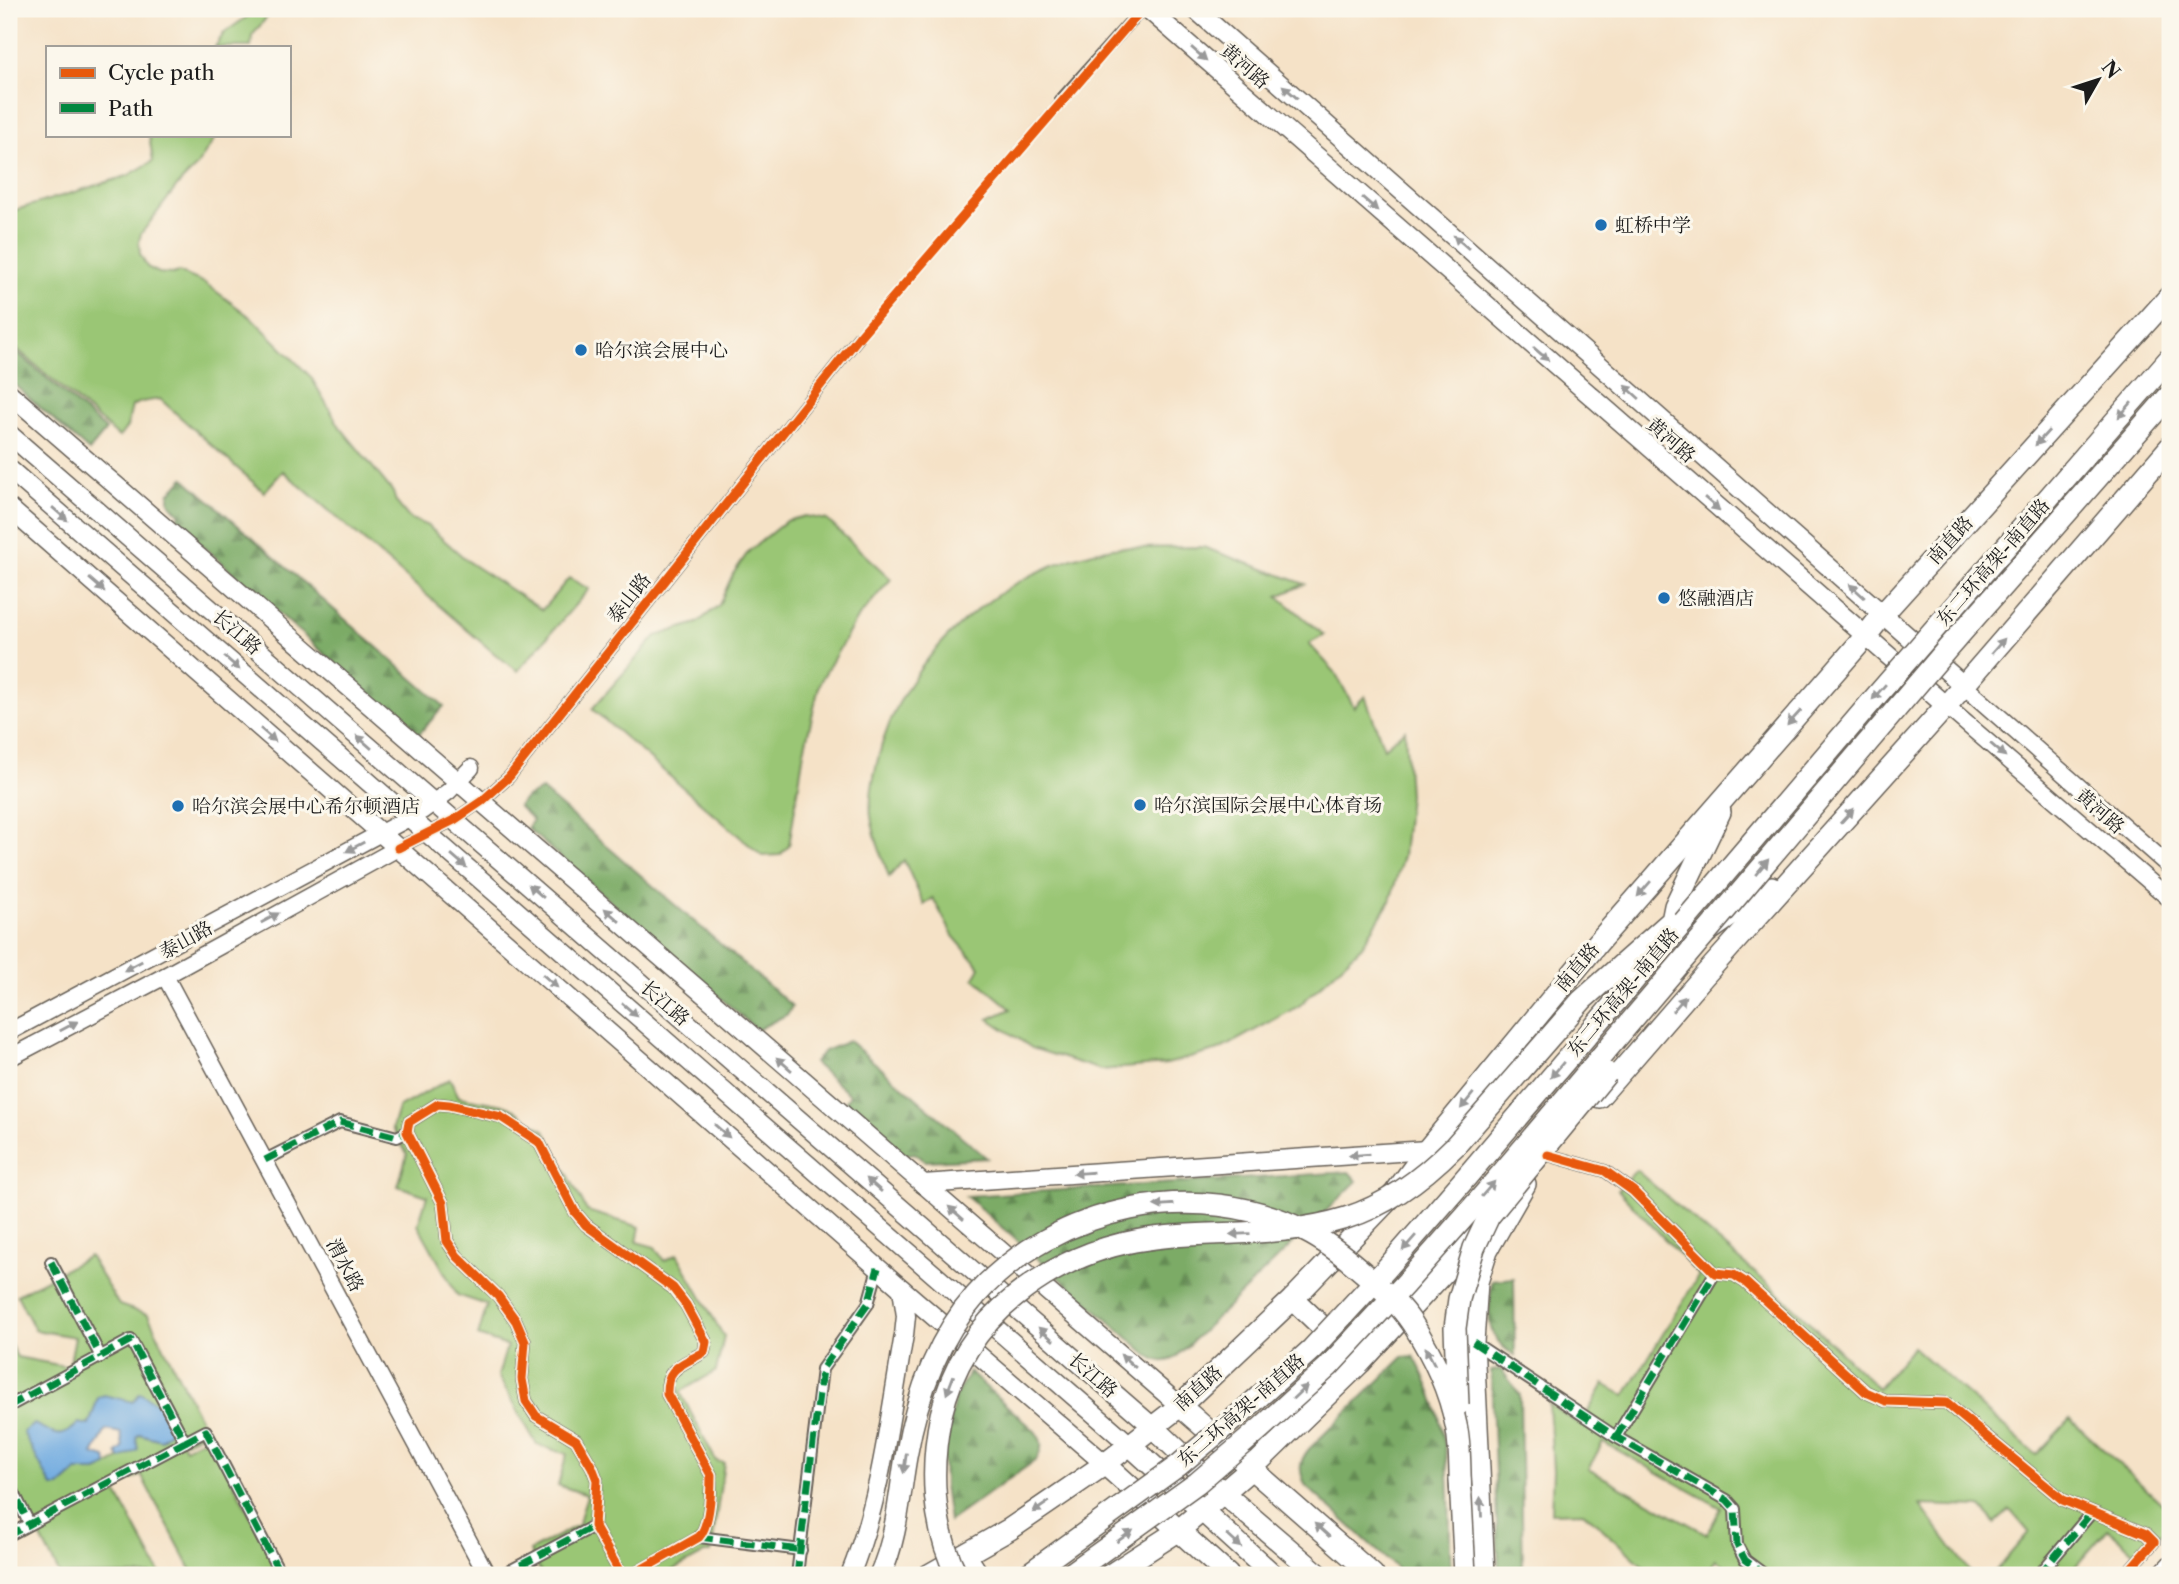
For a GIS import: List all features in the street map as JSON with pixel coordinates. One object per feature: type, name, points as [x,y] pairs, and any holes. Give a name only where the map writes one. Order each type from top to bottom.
[{"type":"highway","name":"南直路","points":[[929,1575],[1010,1529],[1105,1464],[1180,1406],[1293,1299],[1395,1193],[1533,1019],[1732,788],[1883,614],[2170,296]]},
{"type":"highway","name":"东二环高架-南直路","points":[[1027,1575],[1179,1465],[1312,1349],[1429,1221],[1878,694],[2170,358]]},
{"type":"highway","name":"东二环高架-南直路","points":[[1069,1575],[1197,1483],[1328,1367],[1463,1218],[1948,648],[2170,395]]},
{"type":"highway","points":[[1110,1575],[1178,1531],[1202,1512],[1252,1468],[1360,1363],[1525,1184],[2170,447]]},
{"type":"highway","points":[[1732,788],[1675,906],[1672,921],[1678,936],[1696,940],[1808,860]]},
{"type":"highway","points":[[957,1575],[945,1548],[937,1504],[934,1476],[938,1431],[944,1402],[961,1361],[974,1340],[1002,1308],[1051,1271],[1115,1245],[1162,1237],[1260,1233],[1318,1225],[1362,1213],[1401,1191],[1436,1165],[1455,1146],[1582,1000],[1730,867]]},
{"type":"highway","points":[[1533,1019],[1640,946],[1653,943],[1664,948],[1672,960],[1669,979],[1609,1086]]},
{"type":"highway","points":[[1461,1493],[1455,1328],[1459,1299],[1474,1248],[1489,1216],[1606,1074],[1690,953]]},
{"type":"highway","points":[[1484,1575],[1473,1342],[1477,1282],[1487,1250],[1525,1184]]},
{"type":"highway","points":[[880,1575],[898,1519],[905,1459],[918,1400],[939,1351],[974,1297],[1021,1254],[1048,1237],[1083,1222],[1125,1210],[1203,1204],[1253,1213],[1304,1230],[1345,1256],[1392,1297],[1412,1323],[1445,1387],[1457,1426],[1465,1575]]},
{"type":"highway","points":[[1293,1299],[1360,1363]]},
{"type":"highway","points":[[1180,1406],[1373,1575]]},
{"type":"highway","name":"长江路","points":[[1153,1427],[1223,1493],[1319,1575]]},
{"type":"highway","name":"长江路","points":[[1130,1445],[1273,1575]]},
{"type":"highway","points":[[1105,1464],[1228,1575]]},
{"type":"highway","points":[[965,1555],[978,1575]]},
{"type":"main road","name":"黄河路","points":[[1148,9],[1946,706]]},
{"type":"main road","name":"黄河路","points":[[1195,9],[1963,685]]},
{"type":"main road","points":[[9,393],[465,775],[482,802],[1180,1406]]},
{"type":"main road","name":"长江路","points":[[9,434],[1153,1427]]},
{"type":"main road","name":"长江路","points":[[9,469],[1130,1445]]},
{"type":"main road","points":[[9,508],[1105,1464]]},
{"type":"main road","points":[[923,1184],[1427,1150]]},
{"type":"main road","points":[[850,1575],[874,1504],[905,1325],[902,1289]]},
{"type":"street","points":[[1061,100],[1142,9]]},
{"type":"street","name":"泰山路","points":[[9,1058],[454,820],[482,802],[509,777],[859,337]]},
{"type":"street","name":"黄河路","points":[[1963,685],[2170,867]]},
{"type":"street","name":"黄河路","points":[[1946,706],[2170,899]]},
{"type":"street","name":"泰山路","points":[[9,1032],[410,818],[433,803],[465,775]]},
{"type":"street","name":"渭水路","points":[[165,976],[487,1575]]},
{"type":"street","points":[[438,1104],[502,1116],[539,1142],[575,1212],[586,1225],[673,1288],[686,1305],[706,1342],[704,1352],[670,1372],[666,1381],[667,1394],[711,1475],[705,1531],[632,1575],[621,1574],[594,1526],[597,1480],[592,1467],[576,1440],[536,1416],[526,1401],[522,1379],[525,1342],[516,1321],[498,1296],[457,1256],[447,1241],[443,1203],[407,1132],[409,1122],[438,1104]]},
{"type":"street","points":[[265,1160],[340,1122],[397,1137],[407,1132]]},
{"type":"street","points":[[1548,1155],[1605,1171],[1633,1191],[1715,1273],[1734,1275],[1745,1282],[1866,1392],[1886,1401],[1946,1403],[2063,1500],[2146,1534],[2154,1542],[2124,1575]]},
{"type":"street","points":[[51,1262],[101,1357]]},
{"type":"street","points":[[797,1575],[822,1369],[868,1304],[878,1268]]},
{"type":"street","points":[[1616,1437],[1715,1273]]},
{"type":"street","points":[[9,1406],[131,1340],[185,1442]]},
{"type":"street","points":[[1473,1342],[1616,1437],[1727,1500],[1735,1509],[1737,1545],[1745,1560],[1765,1575]]},
{"type":"street","points":[[9,1535],[206,1431],[281,1575]]},
{"type":"street","points":[[9,1483],[29,1523]]},
{"type":"street","points":[[2039,1575],[2092,1512]]},
{"type":"street","points":[[502,1575],[594,1526]]},
{"type":"street","points":[[699,1537],[801,1550]]},
{"type":"street","points":[[2160,1575],[2170,1564]]},
{"type":"green space","points":[[258,9],[266,9],[270,13],[252,36],[251,46],[216,46],[224,33]]},
{"type":"green space","points":[[149,136],[216,136],[196,167],[178,185],[141,234],[140,254],[147,267],[159,273],[179,272],[205,283],[253,319],[311,377],[340,427],[393,492],[396,502],[409,518],[428,526],[470,563],[542,610],[569,578],[589,589],[518,671],[283,471],[264,492],[160,399],[132,406],[127,427],[119,437],[9,342],[9,212],[127,176],[153,161]]},
{"type":"green space","points":[[9,345],[106,430],[89,451],[9,380]]},
{"type":"green space","points":[[184,478],[444,706],[417,736],[175,521],[180,514],[169,502],[169,494]]},
{"type":"green space","points":[[805,516],[827,520],[891,579],[856,620],[820,682],[804,751],[789,846],[780,855],[762,856],[592,709],[656,636],[697,623],[719,605],[733,574],[749,551],[786,521]]},
{"type":"green space","name":"哈尔滨国际会展中心体育场","points":[[1203,547],[1305,584],[1278,596],[1324,635],[1309,644],[1335,672],[1354,707],[1365,696],[1384,748],[1405,730],[1409,795],[1403,856],[1390,901],[1362,946],[1299,1006],[1219,1050],[1167,1064],[1101,1070],[1032,1048],[989,1019],[1011,1009],[974,978],[980,967],[953,936],[933,898],[924,905],[904,860],[889,877],[871,816],[874,776],[890,723],[909,686],[933,652],[963,622],[997,596],[1033,574],[1072,558],[1112,548]]},
{"type":"green space","points":[[542,790],[792,1006],[788,1014],[757,1030],[527,828],[533,820],[518,806],[528,796]]},
{"type":"green space","points":[[849,1041],[987,1158],[925,1161],[915,1153],[904,1155],[845,1103],[850,1095],[814,1063],[824,1051]]},
{"type":"green space","points":[[450,1079],[459,1097],[509,1106],[545,1131],[587,1211],[640,1227],[637,1242],[655,1247],[664,1261],[677,1254],[724,1337],[716,1371],[680,1392],[716,1461],[724,1463],[711,1553],[705,1553],[664,1575],[542,1575],[530,1551],[578,1525],[587,1495],[558,1485],[567,1454],[537,1445],[498,1376],[507,1346],[478,1336],[487,1305],[457,1295],[418,1225],[427,1196],[398,1186],[407,1154],[392,1128],[398,1108]]},
{"type":"green space","points":[[1636,1170],[1784,1298],[1878,1388],[1913,1347],[2036,1455],[2070,1419],[2170,1511],[2170,1524],[2140,1557],[2108,1529],[2068,1575],[1992,1575],[2029,1532],[2010,1510],[1995,1523],[1981,1507],[1920,1505],[1972,1575],[1737,1575],[1716,1560],[1705,1575],[1653,1575],[1584,1512],[1551,1513],[1553,1470],[1549,1404],[1580,1425],[1604,1384],[1625,1396],[1699,1275],[1618,1190]],"holes":[[[1603,1442],[1721,1508],[1707,1534],[1588,1469]]]},
{"type":"green space","points":[[1349,1172],[1357,1181],[1175,1358],[1165,1361],[1149,1356],[966,1196]]},
{"type":"green space","points":[[89,1256],[119,1305],[148,1315],[206,1431],[185,1442],[161,1406],[98,1398],[89,1425],[79,1423],[67,1433],[58,1434],[34,1425],[59,1487],[77,1471],[96,1471],[137,1450],[136,1438],[139,1434],[161,1440],[173,1428],[185,1448],[209,1435],[281,1575],[194,1575],[141,1475],[114,1488],[161,1575],[60,1575],[37,1530],[29,1523],[21,1509],[15,1512],[9,1500],[9,1342],[17,1357],[69,1367],[75,1337],[35,1330],[17,1295]]},
{"type":"green space","points":[[1514,1278],[1515,1356],[1504,1348],[1492,1332],[1489,1314],[1492,1280]]},
{"type":"green space","points":[[1414,1356],[1434,1401],[1443,1436],[1448,1476],[1451,1575],[1404,1575],[1306,1486],[1301,1472],[1301,1463],[1309,1449],[1403,1357]]},
{"type":"green space","points":[[1501,1369],[1520,1395],[1523,1575],[1499,1575],[1491,1371]]},
{"type":"green space","points":[[969,1372],[1033,1429],[1039,1437],[1041,1447],[1036,1460],[949,1521],[943,1457],[955,1397]]},
{"type":"water","points":[[140,1393],[161,1406],[173,1428],[161,1440],[139,1434],[136,1438],[138,1450],[121,1459],[117,1453],[123,1448],[121,1433],[106,1430],[93,1454],[106,1458],[108,1466],[96,1471],[77,1471],[59,1487],[52,1487],[23,1432],[34,1424],[53,1433],[67,1433],[79,1423],[89,1425],[98,1398],[104,1395],[133,1402]]},
{"type":"tunnel","points":[[859,337],[1061,100]]},
{"type":"marked path","points":[[265,1160],[340,1122],[397,1137],[407,1132]]},
{"type":"marked path","points":[[51,1262],[101,1357]]},
{"type":"marked path","points":[[797,1575],[822,1369],[868,1304],[878,1268]]},
{"type":"marked path","points":[[1616,1437],[1715,1273]]},
{"type":"marked path","points":[[9,1406],[131,1340],[185,1442],[9,1535]]},
{"type":"marked path","points":[[1473,1342],[1616,1437],[1727,1500],[1735,1509],[1737,1545],[1745,1560],[1765,1575]]},
{"type":"marked path","points":[[185,1442],[206,1431],[281,1575]]},
{"type":"marked path","points":[[9,1483],[29,1523]]},
{"type":"marked path","points":[[2039,1575],[2092,1512]]},
{"type":"marked path","points":[[502,1575],[594,1526]]},
{"type":"marked path","points":[[699,1537],[801,1550]]},
{"type":"cycle path","points":[[398,848],[454,820],[482,801],[509,777],[859,337],[1142,9]]},
{"type":"cycle path","points":[[438,1104],[501,1117],[539,1142],[575,1212],[586,1225],[673,1288],[686,1305],[706,1342],[704,1352],[677,1367],[669,1377],[667,1385],[667,1394],[711,1475],[706,1524],[699,1537],[632,1575],[621,1574],[594,1526],[597,1480],[576,1440],[536,1416],[526,1401],[522,1379],[525,1342],[516,1321],[498,1296],[457,1256],[447,1241],[443,1203],[407,1132],[409,1122],[438,1104]]},
{"type":"cycle path","points":[[1548,1155],[1605,1171],[1633,1191],[1715,1273],[1734,1275],[1745,1282],[1866,1392],[1886,1401],[1946,1403],[2063,1500],[2146,1534],[2154,1542],[2125,1575]]},
{"type":"place","name":"虹桥中学","points":[[1601,225]]},
{"type":"place","name":"哈尔滨会展中心","points":[[581,350]]},
{"type":"place","name":"悠融酒店","points":[[1664,598]]},
{"type":"place","name":"哈尔滨国际会展中心体育场","points":[[1140,805]]},
{"type":"place","name":"哈尔滨会展中心希尔顿酒店","points":[[178,806]]}]
